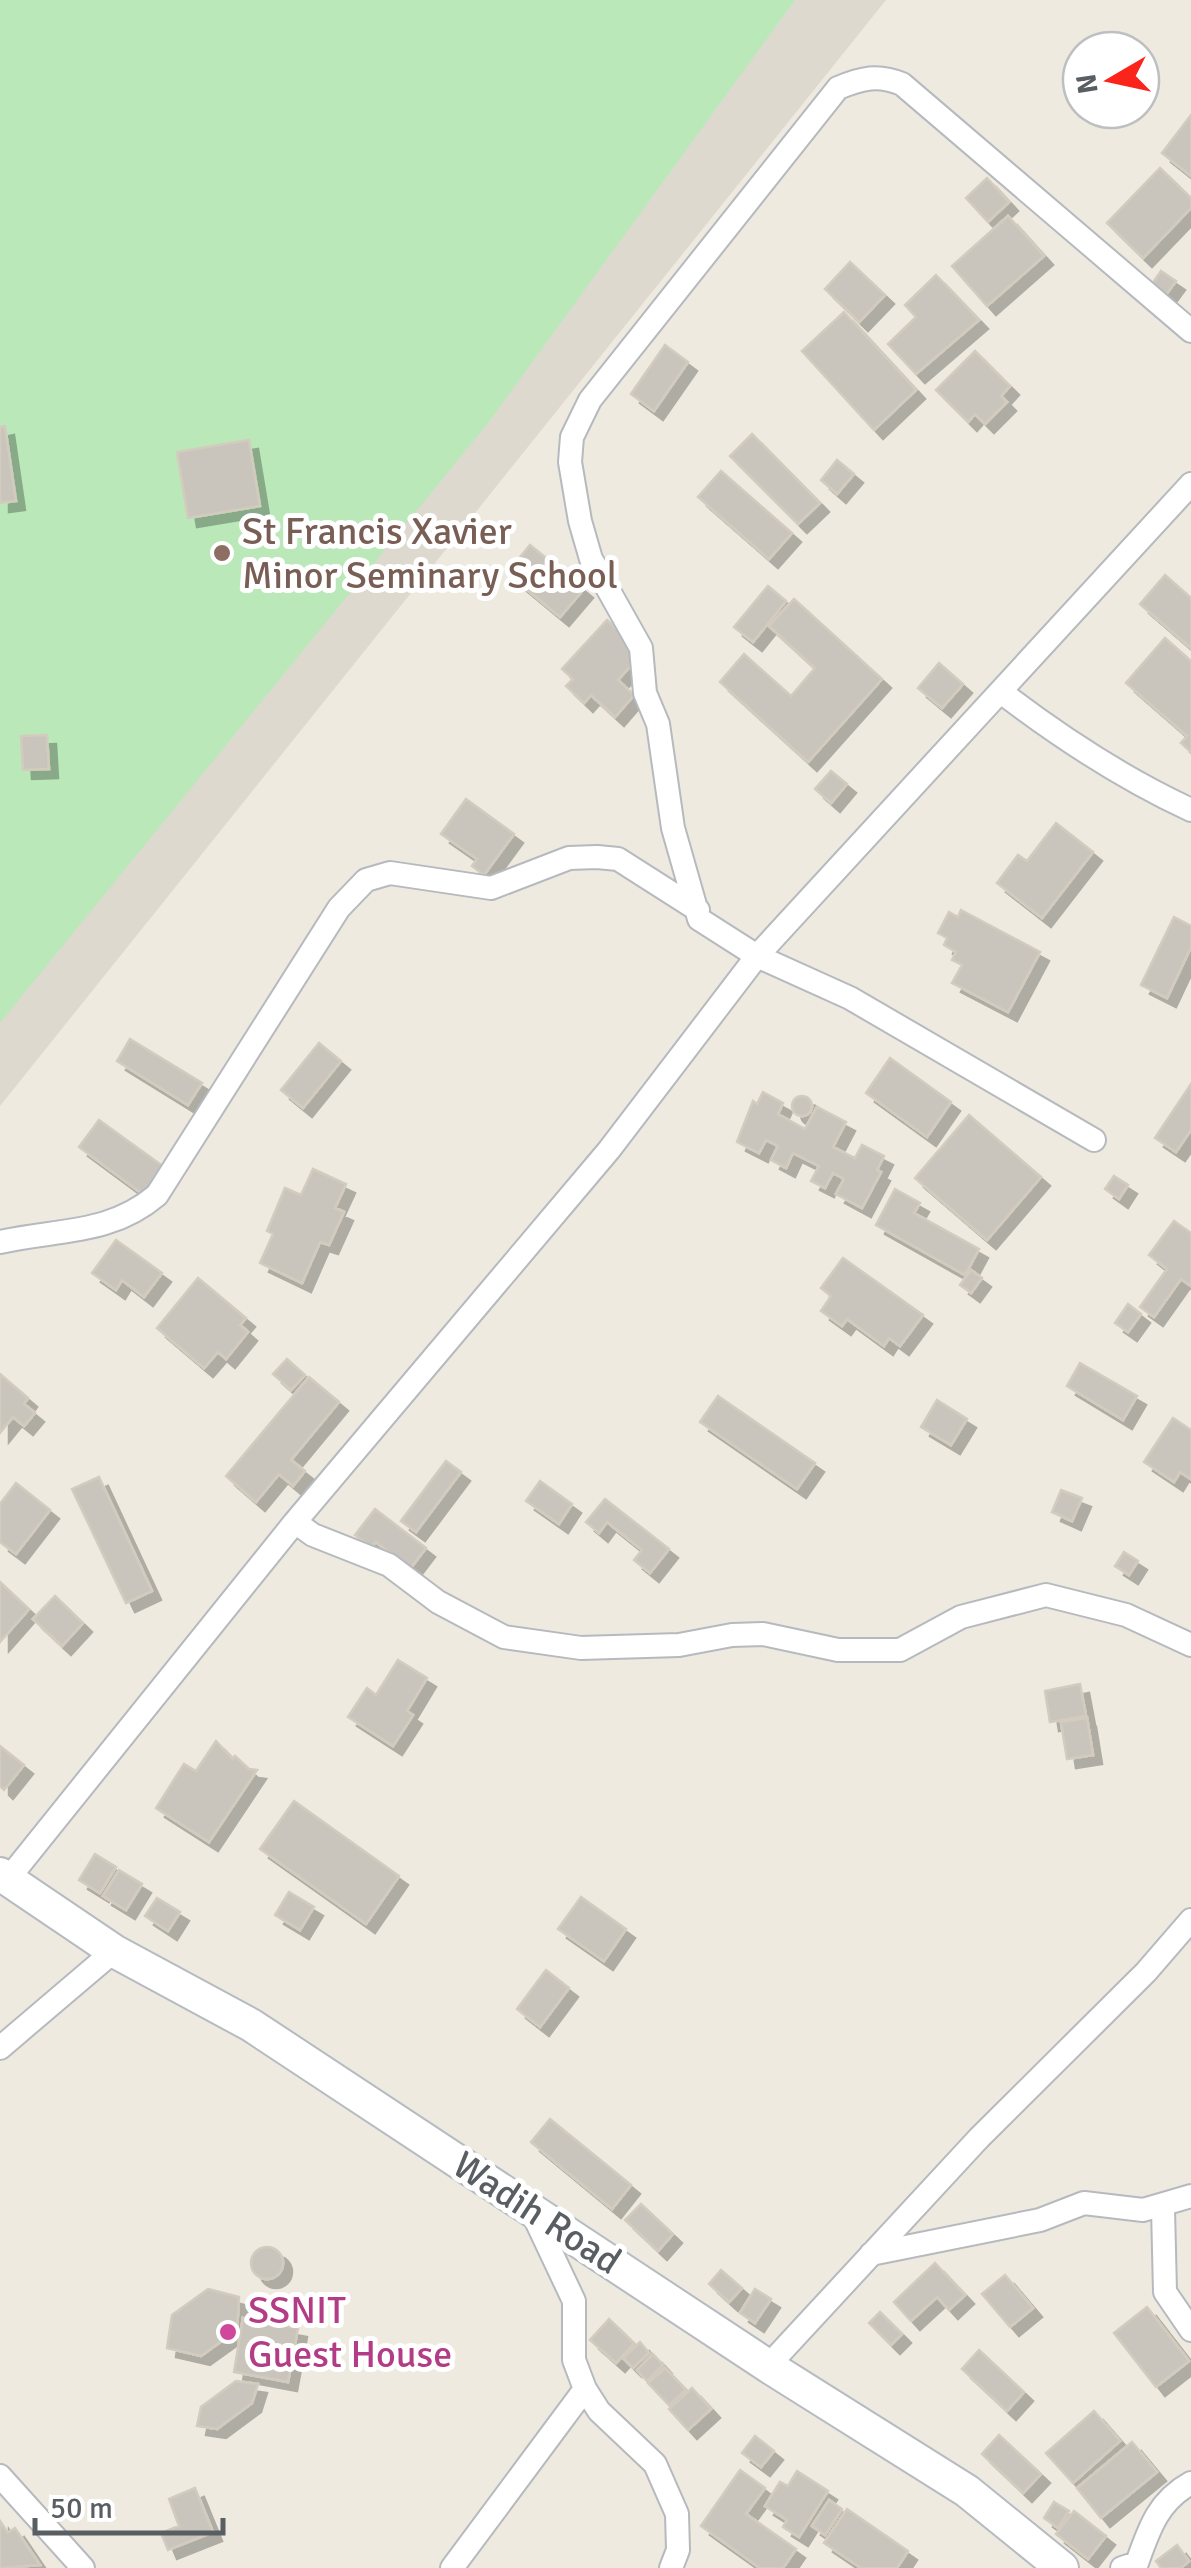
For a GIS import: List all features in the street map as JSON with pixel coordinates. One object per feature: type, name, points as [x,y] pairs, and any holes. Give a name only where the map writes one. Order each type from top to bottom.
[{"type":"street","points":[[1094,1140],[850,998],[757,956],[699,919],[673,828],[658,724],[646,694],[641,648],[591,558],[580,521],[570,462],[572,437],[590,400],[838,88],[882,76],[902,84],[1191,331]]},
{"type":"street","points":[[4,1876],[295,1522],[610,1150],[757,956],[1191,484]]},
{"type":"street","points":[[1002,692],[1142,787],[1191,810]]},
{"type":"street","points":[[0,1242],[99,1227],[134,1215],[157,1194],[339,908],[366,880],[390,873],[491,888],[569,858],[597,857],[618,859],[698,910]]},
{"type":"street","points":[[295,1522],[314,1535],[389,1564],[438,1602],[504,1636],[582,1648],[679,1646],[732,1634],[763,1634],[838,1650],[900,1650],[961,1616],[1046,1595],[1126,1616],[1191,1645]]},
{"type":"street","name":"Wadih Road","points":[[4,1876],[114,1951],[251,2025],[768,2366],[967,2491],[1062,2568]]},
{"type":"street","points":[[768,2366],[1191,1920]]},
{"type":"street","points":[[0,2048],[114,1951]]},
{"type":"street","points":[[871,2254],[1040,2220],[1084,2203],[1142,2210],[1163,2208],[1191,2196]]},
{"type":"street","points":[[530,2207],[574,2301],[571,2338],[585,2389],[598,2411],[655,2464],[677,2514],[678,2550],[671,2568]]},
{"type":"street","points":[[1163,2208],[1164,2292],[1191,2330]]},
{"type":"street","points":[[452,2568],[585,2389]]},
{"type":"street","points":[[0,2476],[82,2568]]},
{"type":"street","points":[[1122,2568],[1137,2563],[1154,2518],[1173,2492],[1191,2483]]},
{"type":"shaded area","name":"St Francis Xavier Minor Seminary School","points":[[0,0],[886,0],[0,1106]]},
{"type":"green space","name":"St Francis Xavier Minor Seminary School","points":[[0,0],[795,0],[488,423],[0,1023]]},
{"type":"building","points":[[1191,115],[1191,176],[1162,153]]},
{"type":"building","points":[[1160,168],[1191,198],[1191,208],[1143,258],[1107,223]]},
{"type":"building","points":[[987,178],[1009,202],[988,222],[966,198]]},
{"type":"building","points":[[1008,216],[1044,256],[987,306],[952,266]]},
{"type":"building","points":[[850,262],[885,295],[859,322],[825,289]]},
{"type":"building","points":[[1161,271],[1176,281],[1162,300],[1148,290]]},
{"type":"building","points":[[936,275],[979,320],[916,374],[888,344],[916,317],[905,305]]},
{"type":"building","points":[[844,312],[916,390],[874,430],[802,351]]},
{"type":"building","points":[[665,345],[688,362],[654,411],[631,394]]},
{"type":"building","points":[[975,351],[1010,386],[1001,396],[1007,402],[985,424],[975,414],[968,422],[936,390]]},
{"type":"building","points":[[5,426],[16,501],[0,503],[0,427]]},
{"type":"building","points":[[752,434],[820,503],[798,524],[730,456]]},
{"type":"building","points":[[249,440],[260,506],[188,518],[177,452]]},
{"type":"building","points":[[837,460],[854,474],[837,494],[821,480]]},
{"type":"building","points":[[721,471],[792,533],[769,559],[698,497]]},
{"type":"building","points":[[530,545],[584,589],[560,617],[507,573]]},
{"type":"building","points":[[1165,575],[1191,598],[1191,648],[1140,604]]},
{"type":"building","points":[[768,586],[786,601],[753,642],[734,627]]},
{"type":"building","points":[[794,599],[882,679],[808,762],[720,682],[744,654],[791,696],[815,668],[769,626]]},
{"type":"building","points":[[607,620],[638,648],[636,660],[618,680],[634,695],[615,717],[591,695],[584,703],[566,686],[573,679],[562,669]]},
{"type":"building","points":[[1165,638],[1191,661],[1191,752],[1181,743],[1187,736],[1126,683]]},
{"type":"building","points":[[939,663],[963,684],[942,708],[918,688]]},
{"type":"building","points":[[47,735],[49,769],[23,770],[21,736]]},
{"type":"building","points":[[831,771],[847,784],[831,803],[815,789]]},
{"type":"building","points":[[466,799],[514,834],[484,875],[472,866],[477,859],[441,834]]},
{"type":"building","points":[[1056,823],[1093,852],[1042,918],[997,883],[1018,855],[1027,861]]},
{"type":"building","points":[[961,910],[1040,952],[1008,1012],[952,983],[962,965],[952,960],[956,952],[944,945],[947,938],[938,933],[949,912],[958,917]]},
{"type":"building","points":[[1174,917],[1191,926],[1191,947],[1167,998],[1141,985]]},
{"type":"building","points":[[130,1039],[202,1083],[188,1105],[117,1061]]},
{"type":"building","points":[[319,1043],[341,1061],[303,1108],[281,1090]]},
{"type":"building","points":[[890,1058],[951,1102],[927,1137],[866,1093]]},
{"type":"building","points":[[1191,1084],[1191,1130],[1176,1152],[1155,1138]]},
{"type":"building","points":[[763,1092],[783,1103],[778,1114],[805,1129],[817,1107],[846,1122],[833,1147],[855,1158],[862,1145],[884,1156],[877,1170],[881,1172],[862,1208],[836,1194],[844,1179],[833,1173],[825,1188],[811,1181],[819,1166],[793,1153],[786,1168],[771,1160],[778,1146],[766,1140],[759,1153],[737,1142],[753,1101],[757,1104]]},
{"type":"building","points":[[802,1096],[812,1106],[802,1116],[792,1106]]},
{"type":"building","points":[[969,1115],[1041,1177],[987,1240],[915,1178]]},
{"type":"building","points":[[99,1120],[164,1167],[144,1195],[79,1147]]},
{"type":"building","points":[[313,1169],[346,1184],[335,1208],[344,1212],[329,1245],[320,1242],[302,1283],[260,1263],[273,1234],[267,1231],[285,1188],[301,1195]]},
{"type":"building","points":[[1114,1176],[1128,1185],[1119,1199],[1105,1189]]},
{"type":"building","points":[[895,1189],[920,1203],[914,1213],[979,1249],[965,1275],[876,1225]]},
{"type":"building","points":[[1174,1221],[1191,1233],[1191,1286],[1181,1279],[1154,1317],[1140,1307],[1167,1269],[1149,1255]]},
{"type":"building","points":[[116,1240],[162,1273],[144,1297],[122,1280],[116,1290],[92,1273]]},
{"type":"building","points":[[843,1258],[923,1315],[900,1346],[889,1338],[884,1346],[847,1319],[842,1326],[821,1311],[831,1296],[821,1288]]},
{"type":"building","points":[[971,1270],[982,1278],[971,1293],[960,1285]]},
{"type":"building","points":[[198,1278],[246,1318],[240,1325],[248,1332],[226,1359],[218,1352],[204,1368],[157,1328]]},
{"type":"building","points":[[1128,1304],[1141,1314],[1128,1332],[1115,1323]]},
{"type":"building","points":[[287,1359],[305,1375],[291,1390],[273,1374]]},
{"type":"building","points":[[1080,1363],[1137,1396],[1123,1420],[1067,1386]]},
{"type":"building","points":[[0,1374],[28,1398],[24,1404],[35,1413],[24,1426],[13,1417],[0,1433]]},
{"type":"building","points":[[309,1377],[339,1402],[291,1460],[305,1471],[293,1486],[279,1474],[256,1502],[226,1476]]},
{"type":"building","points":[[718,1396],[815,1463],[797,1489],[700,1422]]},
{"type":"building","points":[[937,1400],[967,1419],[951,1445],[921,1427]]},
{"type":"building","points":[[1173,1418],[1191,1430],[1191,1479],[1180,1472],[1174,1482],[1144,1462]]},
{"type":"building","points":[[446,1461],[461,1472],[416,1532],[401,1521]]},
{"type":"building","points":[[99,1477],[152,1591],[126,1603],[72,1489]]},
{"type":"building","points":[[540,1481],[572,1504],[559,1524],[526,1501]]},
{"type":"building","points":[[16,1483],[50,1510],[16,1554],[0,1542],[0,1504]]},
{"type":"building","points":[[1061,1490],[1082,1498],[1072,1521],[1052,1512]]},
{"type":"building","points":[[605,1499],[669,1549],[650,1573],[634,1560],[642,1550],[607,1522],[599,1533],[586,1522]]},
{"type":"building","points":[[375,1509],[426,1548],[410,1569],[376,1542],[371,1547],[355,1535]]},
{"type":"building","points":[[1124,1552],[1138,1561],[1129,1575],[1115,1566]]},
{"type":"building","points":[[0,1582],[29,1609],[0,1642]]},
{"type":"building","points":[[55,1596],[83,1623],[62,1646],[33,1619]]},
{"type":"building","points":[[398,1660],[427,1678],[407,1711],[413,1715],[393,1746],[348,1717],[367,1688],[376,1695]]},
{"type":"building","points":[[1080,1684],[1086,1716],[1050,1722],[1045,1691]]},
{"type":"building","points":[[1087,1718],[1093,1755],[1067,1759],[1061,1722]]},
{"type":"building","points":[[216,1741],[233,1759],[235,1756],[249,1769],[257,1770],[209,1842],[156,1808],[184,1764],[196,1771]]},
{"type":"building","points":[[0,1746],[24,1765],[4,1790],[0,1786]]},
{"type":"building","points":[[294,1801],[399,1876],[366,1924],[260,1849]]},
{"type":"building","points":[[95,1854],[116,1867],[100,1893],[79,1880]]},
{"type":"building","points":[[119,1870],[142,1884],[126,1910],[103,1896]]},
{"type":"building","points":[[289,1892],[314,1907],[300,1930],[275,1915]]},
{"type":"building","points":[[581,1897],[626,1929],[604,1961],[558,1929]]},
{"type":"building","points":[[157,1898],[180,1912],[168,1931],[145,1916]]},
{"type":"building","points":[[546,1970],[569,1988],[540,2027],[517,2009]]},
{"type":"building","points":[[550,2119],[631,2185],[612,2209],[531,2142]]},
{"type":"building","points":[[641,2204],[673,2234],[658,2251],[625,2220]]},
{"type":"building","points":[[267,2247],[279,2251],[283,2263],[279,2275],[267,2279],[255,2275],[251,2263],[255,2251]]},
{"type":"building","points":[[935,2263],[965,2295],[949,2310],[937,2297],[911,2321],[894,2302]]},
{"type":"building","points":[[721,2270],[742,2288],[729,2302],[709,2284]]},
{"type":"building","points":[[1005,2275],[1033,2308],[1010,2327],[982,2294]]},
{"type":"building","points":[[208,2289],[239,2297],[237,2330],[201,2356],[167,2348],[172,2315]]},
{"type":"building","points":[[755,2289],[771,2299],[755,2323],[740,2313]]},
{"type":"building","points":[[1147,2307],[1189,2361],[1156,2387],[1114,2333]]},
{"type":"building","points":[[880,2312],[902,2334],[891,2345],[869,2323]]},
{"type":"building","points":[[243,2318],[298,2328],[288,2382],[234,2372]]},
{"type":"building","points":[[609,2319],[634,2343],[616,2363],[590,2340]]},
{"type":"building","points":[[640,2342],[649,2353],[633,2368],[623,2358]]},
{"type":"building","points":[[979,2350],[1024,2392],[1007,2411],[962,2369]]},
{"type":"building","points":[[653,2354],[663,2365],[647,2381],[637,2370]]},
{"type":"building","points":[[665,2368],[686,2390],[669,2405],[648,2383]]},
{"type":"building","points":[[236,2381],[258,2384],[252,2403],[217,2429],[197,2426],[201,2407]]},
{"type":"building","points":[[692,2388],[711,2409],[688,2430],[669,2409]]},
{"type":"building","points":[[1094,2411],[1120,2441],[1073,2483],[1046,2453]]},
{"type":"building","points":[[999,2435],[1041,2474],[1023,2493],[982,2454]]},
{"type":"building","points":[[755,2436],[774,2451],[761,2467],[742,2453]]},
{"type":"building","points":[[1132,2442],[1157,2472],[1101,2518],[1077,2488]]},
{"type":"building","points":[[740,2470],[765,2488],[746,2514],[796,2549],[783,2568],[760,2568],[701,2526]]},
{"type":"building","points":[[797,2471],[828,2491],[799,2537],[783,2527],[787,2520],[765,2506],[780,2482],[788,2486]]},
{"type":"building","points":[[195,2488],[213,2532],[168,2550],[161,2533],[179,2526],[169,2499]]},
{"type":"building","points":[[829,2500],[842,2509],[825,2535],[812,2526]]},
{"type":"building","points":[[1054,2502],[1069,2511],[1058,2528],[1044,2518]]},
{"type":"building","points":[[847,2509],[908,2551],[897,2568],[861,2568],[824,2543]]},
{"type":"building","points":[[1074,2511],[1106,2536],[1088,2559],[1056,2534]]},
{"type":"building","points":[[0,2521],[8,2533],[15,2528],[40,2565],[0,2568]]},
{"type":"building","points":[[1177,2545],[1189,2561],[1181,2568],[1161,2568],[1156,2561]]},
{"type":"place","name":"St Francis Xavier Minor Seminary School","points":[[222,553]]},
{"type":"place","name":"SSNIT Guest House","points":[[228,2332]]}]
